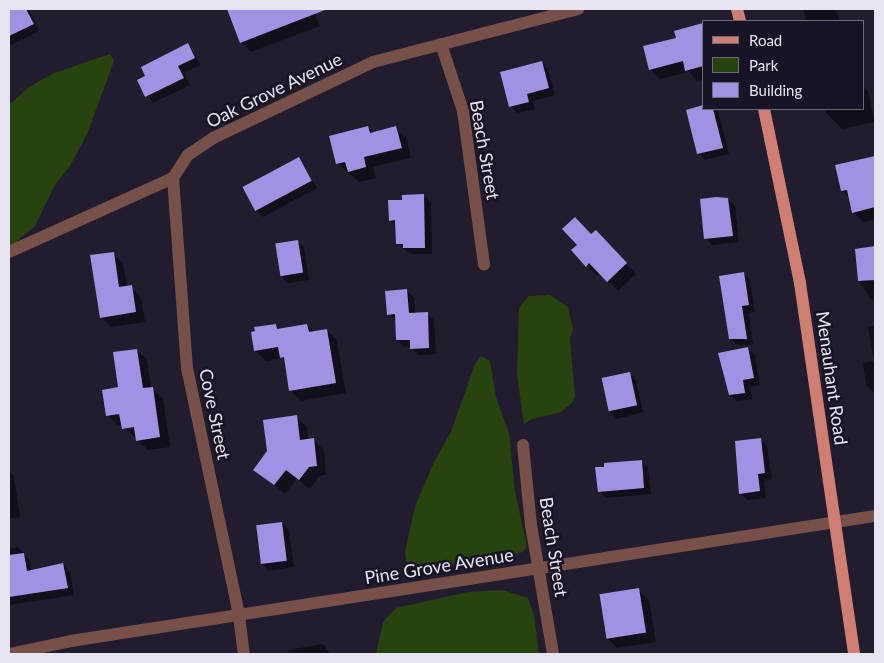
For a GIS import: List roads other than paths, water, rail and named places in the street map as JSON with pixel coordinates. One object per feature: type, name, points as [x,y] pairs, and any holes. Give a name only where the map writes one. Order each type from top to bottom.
[{"type":"main road","name":"Menauhant Road","points":[[764,110],[800,283],[854,654]]},
{"type":"street","name":"Oak Grove Avenue","points":[[174,178],[188,155],[213,138],[373,62],[578,9]]},
{"type":"street","name":"Beach Street","points":[[441,44],[463,111],[484,265]]},
{"type":"street","points":[[9,252],[174,178]]},
{"type":"street","name":"Cove Street","points":[[174,178],[187,368],[239,615],[244,654]]},
{"type":"street","name":"Beach Street","points":[[523,445],[539,569],[553,654]]},
{"type":"street","name":"Pine Grove Avenue","points":[[9,654],[239,615],[875,516]]}]
